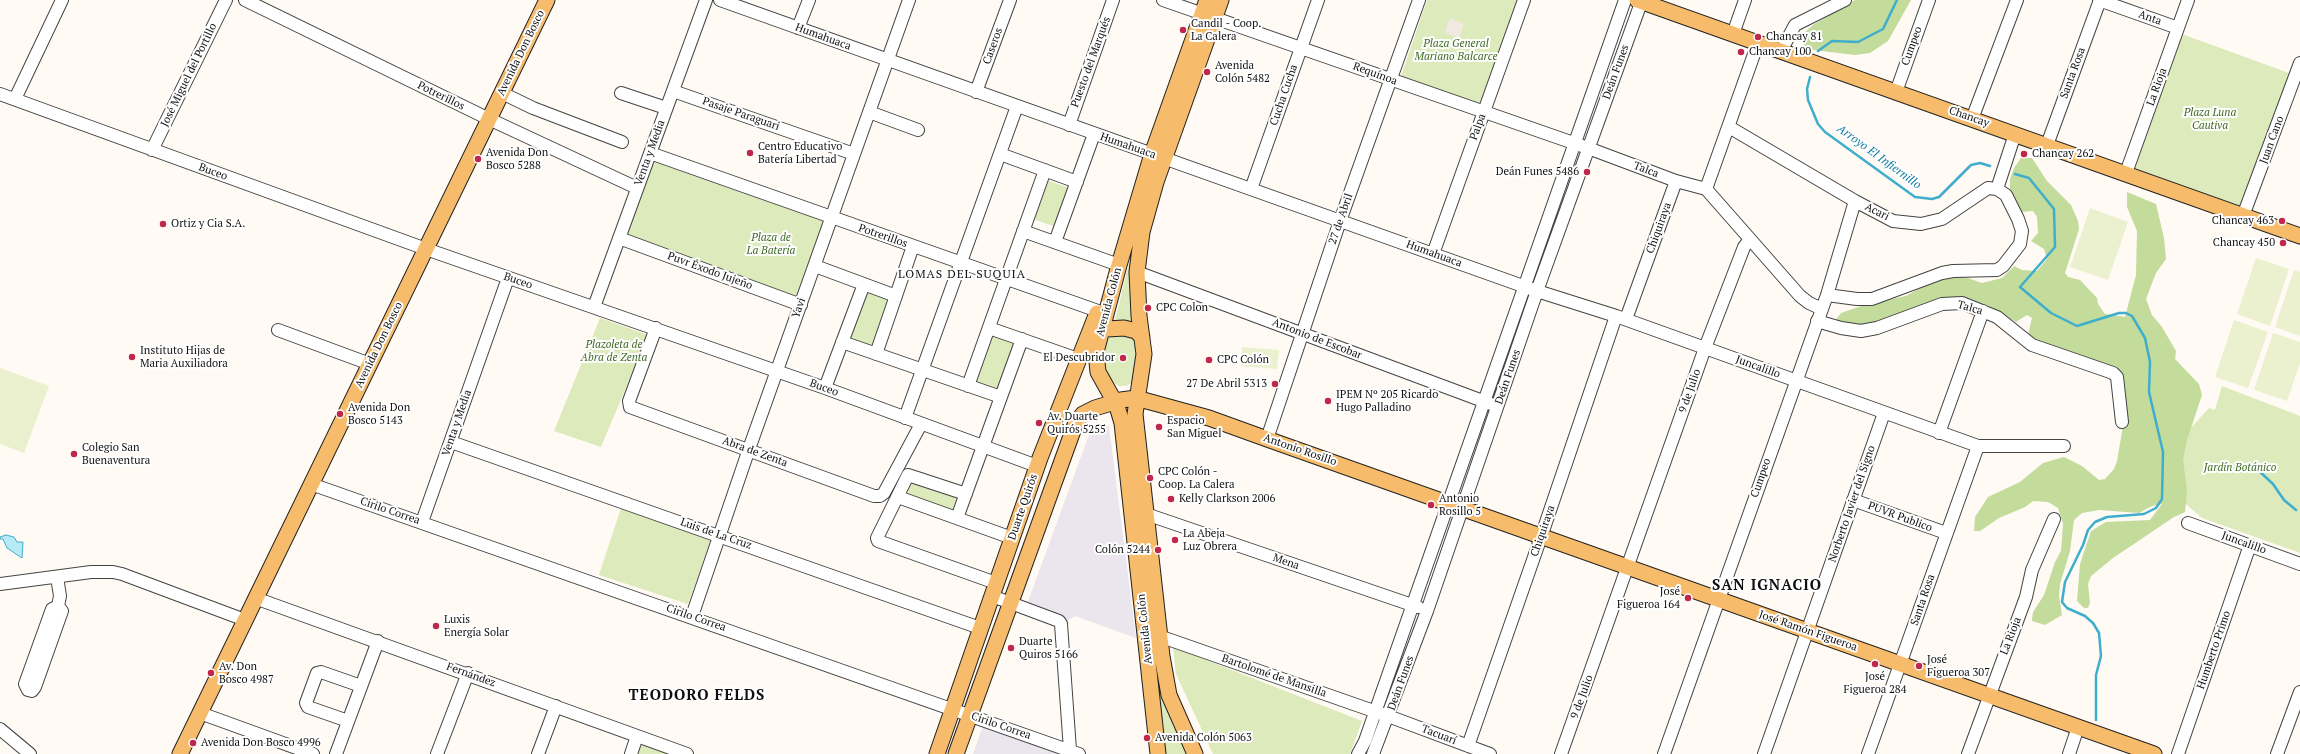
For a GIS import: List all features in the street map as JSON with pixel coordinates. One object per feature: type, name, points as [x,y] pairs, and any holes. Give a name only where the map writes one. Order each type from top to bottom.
[{"type":"main road","name":"Avenida Don Bosco","points":[[180,754],[547,0]]},
{"type":"main road","name":"Avenida Colón","points":[[1158,754],[1121,416],[1115,401],[1103,382],[1097,365],[1094,333],[1158,156],[1208,10],[1221,0]]},
{"type":"main road","name":"Chancay","points":[[1640,1],[2300,236]]},
{"type":"main road","name":"Avenida Colón","points":[[1158,156],[1142,232],[1137,272],[1137,300],[1144,366],[1136,398],[1135,414],[1159,636],[1167,689],[1195,754]]},
{"type":"main road","name":"Duarte Quirós","points":[[938,754],[980,628],[1037,466],[1078,359],[1094,333],[1098,311],[1119,265]]},
{"type":"main road","points":[[1094,333],[1124,328],[1136,332],[1142,337]]},
{"type":"main road","name":"Duarte Quirós","points":[[956,754],[1012,603],[1075,425],[1088,411],[1115,401],[1136,398]]},
{"type":"main road","name":"Antonio Rosillo","points":[[1136,398],[1173,407],[1455,505]]},
{"type":"main road","name":"José Ramón Figueroa","points":[[1455,505],[1628,568],[1808,630],[2154,754]]},
{"type":"street","points":[[15,99],[62,0]]},
{"type":"street","name":"José Miguel del Portillo","points":[[152,150],[226,0]]},
{"type":"street","name":"Potrerillos","points":[[245,0],[489,119],[637,188]]},
{"type":"street","name":"Venta y Media","points":[[594,307],[706,0]]},
{"type":"street","name":"Humahuaca","points":[[720,0],[1537,291]]},
{"type":"street","points":[[798,28],[809,0]]},
{"type":"street","name":"Yavi","points":[[692,616],[800,304],[815,266],[909,0]]},
{"type":"street","name":"Caseros","points":[[976,92],[1010,0]]},
{"type":"street","name":"Puesto del Marqués","points":[[1069,125],[1113,0]]},
{"type":"street","name":"Requínoa","points":[[1163,0],[1208,10],[1301,47],[1484,113],[1588,148]]},
{"type":"street","name":"Cucha Cucha","points":[[1251,189],[1318,0]]},
{"type":"street","name":"27 de Abril","points":[[1267,439],[1340,221],[1392,80],[1419,0]]},
{"type":"street","name":"Palpa","points":[[1433,254],[1524,0]]},
{"type":"street","name":"Deán Funes","points":[[1373,754],[1427,611],[1484,402],[1625,0]]},
{"type":"street","points":[[1733,34],[1745,0]]},
{"type":"street","points":[[1781,51],[1795,25],[1845,0]]},
{"type":"street","name":"Cumpeo","points":[[1896,92],[1929,0]]},
{"type":"street","points":[[1972,119],[2017,0]]},
{"type":"street","name":"Anta","points":[[2100,0],[2178,28]]},
{"type":"street","name":"Santa Rosa","points":[[2046,145],[2100,0]]},
{"type":"street","name":"La Rioja","points":[[2126,173],[2188,0]]},
{"type":"street","name":"Deán Funes","points":[[1358,754],[1375,712],[1412,605],[1498,407],[1537,291],[1640,1]]},
{"type":"street","points":[[1758,43],[1706,189],[1800,296],[1809,303],[1822,309]]},
{"type":"street","name":"Juan Cano","points":[[2243,216],[2299,68]]},
{"type":"street","name":"Pasaje Paraguari","points":[[673,90],[854,154]]},
{"type":"street","points":[[502,93],[533,108],[622,142]]},
{"type":"street","points":[[621,93],[666,108]]},
{"type":"street","name":"Buceo","points":[[0,94],[426,249],[825,388],[1037,466]]},
{"type":"street","points":[[905,418],[1017,106]]},
{"type":"street","points":[[869,112],[918,130]]},
{"type":"street","name":"Acari","points":[[1729,127],[1892,221],[1921,224],[1942,219],[1967,204],[1983,190],[1988,188],[1998,189]]},
{"type":"street","points":[[1055,242],[1094,134]]},
{"type":"street","points":[[1827,295],[1857,299],[1872,299],[1953,271],[1997,270],[2003,266],[2020,244],[2022,231],[2018,219],[2006,195],[1998,189],[2015,134]]},
{"type":"street","name":"Talca","points":[[1588,148],[1676,181],[1706,189]]},
{"type":"street","name":"Potrerillos","points":[[650,153],[1098,311]]},
{"type":"street","points":[[1000,154],[1077,182]]},
{"type":"street","points":[[968,386],[1045,170]]},
{"type":"street","name":"Chiquiraya","points":[[1468,746],[1621,317],[1676,181]]},
{"type":"street","name":"Cumpeo","points":[[1664,754],[1827,295],[1855,201]]},
{"type":"street","points":[[1024,231],[1119,265]]},
{"type":"street","name":"Puvr Éxodo Jujeño","points":[[619,238],[800,304]]},
{"type":"street","name":"9 de Julio","points":[[1561,754],[1705,348],[1744,247],[1750,239]]},
{"type":"street","points":[[876,354],[913,246]]},
{"type":"street","points":[[815,266],[896,296]]},
{"type":"street","name":"Antonio de Escobar","points":[[1137,272],[1498,407]]},
{"type":"street","name":"Venta y Media","points":[[422,522],[508,278]]},
{"type":"street","points":[[825,388],[864,284]]},
{"type":"street","name":"Juncalillo","points":[[1537,291],[1621,317],[1978,446],[2064,446]]},
{"type":"street","name":"Talca","points":[[1817,320],[1841,328],[1861,331],[1877,328],[1951,303],[1962,303],[1997,317],[2032,345],[2113,373],[2117,377],[2122,422]]},
{"type":"street","points":[[1939,433],[1983,311]]},
{"type":"street","name":"Abra de Zenta","points":[[656,328],[629,401],[630,407],[749,449],[874,496],[880,496],[884,493],[921,424]]},
{"type":"street","points":[[989,328],[1078,359]]},
{"type":"street","points":[[278,330],[370,364]]},
{"type":"street","points":[[957,518],[1022,339]]},
{"type":"street","points":[[842,342],[1001,398]]},
{"type":"street","name":"Norberto Javier del Signo","points":[[1764,754],[1884,413]]},
{"type":"street","name":"Luis de La Cruz","points":[[451,442],[720,535],[980,628]]},
{"type":"street","name":"Santa Rosa","points":[[1868,754],[1978,446]]},
{"type":"street","points":[[966,494],[909,474],[877,538],[878,540],[994,589],[1012,603],[1061,624],[1075,752]]},
{"type":"street","name":"Cirilo Correa","points":[[311,484],[692,616],[1075,752]]},
{"type":"street","points":[[898,497],[1012,538]]},
{"type":"street","name":"PUVR Publico","points":[[1854,500],[1946,533]]},
{"type":"street","name":"Mena","points":[[1146,514],[1427,611]]},
{"type":"street","name":"La Rioja","points":[[1968,754],[2026,597],[2032,570],[2054,519]]},
{"type":"street","name":"Juncalillo","points":[[2188,523],[2300,564]]},
{"type":"street","name":"Humberto Primo","points":[[2178,754],[2250,546]]},
{"type":"street","points":[[0,584],[91,572],[122,574],[245,620]]},
{"type":"street","points":[[57,577],[60,596],[58,606],[62,611],[35,687],[32,691],[28,690],[25,684],[52,609],[58,606]]},
{"type":"street","name":"Fernández","points":[[255,598],[468,673],[687,754]]},
{"type":"street","name":"Bartolomé de Mansilla","points":[[1159,636],[1388,716]]},
{"type":"street","points":[[336,754],[378,641]]},
{"type":"street","points":[[348,721],[308,707],[306,703],[317,673],[321,672],[361,686]]},
{"type":"street","points":[[437,754],[468,673]]},
{"type":"street","points":[[2277,754],[2300,692]]},
{"type":"street","points":[[538,754],[556,706]]},
{"type":"street","points":[[200,713],[313,754]]},
{"type":"street","name":"Tacuarí","points":[[1388,716],[1490,754]]},
{"type":"street","points":[[2069,754],[2078,727]]},
{"type":"street","points":[[0,729],[30,754]]},
{"type":"street","points":[[631,754],[637,736]]},
{"type":"shaded area","points":[[1450,18],[1464,24],[1459,38],[1445,33]]},
{"type":"shaded area","points":[[1093,424],[1109,426],[1136,638],[1075,616],[1061,624],[1027,604]]},
{"type":"shaded area","points":[[983,726],[1057,754],[973,754]]},
{"type":"green space","name":"Plaza General Mariano Balcarce","points":[[1427,0],[1519,0],[1482,107],[1400,79]]},
{"type":"green space","points":[[1855,0],[1911,0],[1888,41],[1870,53],[1855,55],[1805,49],[1802,35],[1813,25]]},
{"type":"green space","name":"Plaza Luna Cautiva","points":[[2179,33],[2289,73],[2240,208],[2131,167]]},
{"type":"green space","name":"Plaza de La Batería","points":[[654,158],[826,221],[797,299],[627,235]]},
{"type":"green space","points":[[2021,158],[2032,158],[2047,181],[2071,205],[2078,221],[2079,229],[2065,273],[2068,277],[2080,280],[2097,298],[2098,304],[2105,314],[2125,317],[2136,275],[2137,231],[2127,207],[2127,192],[2156,204],[2164,238],[2166,259],[2156,273],[2146,299],[2152,315],[2162,327],[2176,351],[2175,359],[2199,384],[2202,395],[2187,440],[2183,460],[2187,491],[2185,512],[2174,517],[2113,558],[2091,576],[2088,584],[2090,603],[2088,608],[2084,608],[2077,601],[2080,564],[2091,531],[2106,522],[2150,520],[2162,504],[2152,506],[2139,513],[2099,510],[2082,513],[2074,520],[2070,551],[2060,584],[2059,596],[2062,615],[2045,625],[2032,621],[2032,619],[2033,612],[2044,595],[2055,562],[2061,551],[2063,524],[2058,508],[2048,502],[2033,501],[2025,507],[1999,518],[1980,531],[1974,531],[1975,517],[1988,497],[2020,482],[2043,463],[2064,457],[2082,466],[2099,480],[2105,479],[2114,469],[2117,461],[2123,426],[2119,379],[2033,342],[2028,335],[2032,318],[2027,315],[2016,322],[1989,306],[1968,300],[1868,327],[1837,322],[1837,318],[1841,313],[1867,304],[1906,296],[1940,277],[1962,276],[1982,283],[2002,278],[2014,266],[2022,270],[2037,271],[2047,259],[2044,249],[2031,241],[2038,233],[2037,217],[2033,211],[2022,212],[2015,204],[2010,191],[2010,179],[2014,168]]},
{"type":"green space","points":[[1047,180],[1069,188],[1056,227],[1033,219]]},
{"type":"green space","points":[[2090,208],[2128,222],[2108,280],[2070,267]]},
{"type":"green space","points":[[1140,219],[1134,324],[1125,320],[1115,320]]},
{"type":"green space","points":[[2256,258],[2289,269],[2270,326],[2237,314]]},
{"type":"green space","points":[[2294,270],[2300,272],[2300,336],[2275,327]]},
{"type":"green space","points":[[866,289],[891,299],[874,347],[848,337]]},
{"type":"green space","name":"Plazoleta de Abra de Zenta","points":[[600,318],[648,335],[601,447],[554,431]]},
{"type":"green space","points":[[2234,320],[2268,332],[2248,388],[2215,377]]},
{"type":"green space","points":[[990,333],[1016,342],[999,390],[973,381]]},
{"type":"green space","points":[[2273,333],[2300,342],[2300,363],[2287,401],[2254,390]]},
{"type":"green space","points":[[1113,335],[1132,336],[1139,344],[1133,382],[1126,386],[1119,386],[1112,382],[1106,373],[1104,348],[1108,337]]},
{"type":"green space","points":[[1242,347],[1279,350],[1277,369],[1241,366]]},
{"type":"green space","points":[[0,368],[49,386],[24,453],[0,444]]},
{"type":"green space","name":"Jardín Botánico","points":[[2222,386],[2300,416],[2300,553],[2202,518],[2180,499],[2181,439],[2209,408],[2215,410]]},
{"type":"green space","points":[[911,481],[957,497],[952,510],[907,494]]},
{"type":"green space","points":[[621,508],[711,539],[688,604],[599,575]]},
{"type":"green space","points":[[1173,647],[1362,721],[1350,754],[1213,754],[1176,674]]},
{"type":"green space","points":[[1157,680],[1167,710],[1188,754],[1165,754]]},
{"type":"green space","points":[[645,744],[675,754],[636,754],[639,746]]},
{"type":"water","points":[[6,535],[14,537],[17,542],[23,542],[22,558],[7,548],[3,539],[0,539],[0,537]]},
{"type":"waterway","name":"Arroyo El Infiernillo","points":[[1818,51],[1832,41],[1858,42],[1883,29],[1897,0]]},
{"type":"waterway","name":"Arroyo El Infiernillo","points":[[1810,77],[1807,89],[1808,100],[1818,124],[1825,132],[1915,197],[1932,199],[1939,197],[1971,165],[1980,163],[1990,166]]},
{"type":"waterway","name":"Arroyo El Infiernillo","points":[[2015,174],[2029,178],[2054,209],[2055,247],[2020,287],[2051,313],[2077,326],[2119,313],[2126,313],[2132,316],[2145,338],[2150,362],[2149,392],[2163,452],[2162,499],[2156,508],[2144,514],[2107,517],[2095,522],[2088,530],[2083,545],[2065,582],[2062,602],[2067,608],[2085,616],[2093,623],[2099,633],[2101,656],[2096,675],[2096,720]]},
{"type":"waterway","points":[[2257,469],[2273,484],[2284,500],[2296,510]]},
{"type":"place","name":"Candil - Coop. La Calera","points":[[1183,30]]},
{"type":"place","name":"Chancay 81","points":[[1758,37]]},
{"type":"place","name":"Chancay 100","points":[[1741,52]]},
{"type":"place","name":"Avenida Colón 5482","points":[[1207,72]]},
{"type":"place","name":"Centro Educativo Batería Libertad","points":[[750,153]]},
{"type":"place","name":"Chancay 262","points":[[2024,154]]},
{"type":"place","name":"Avenida Don Bosco 5288","points":[[478,159]]},
{"type":"place","name":"Deán Funes 5486","points":[[1587,172]]},
{"type":"place","name":"Chancay 463","points":[[2282,221]]},
{"type":"place","name":"Ortiz y Cia S.A.","points":[[163,224]]},
{"type":"place","name":"Chancay 450","points":[[2283,243]]},
{"type":"place","name":"CPC Colon","points":[[1148,308]]},
{"type":"place","name":"Instituto Hijas de Maria Auxiliadora","points":[[132,357]]},
{"type":"place","name":"El Descubridor","points":[[1123,358]]},
{"type":"place","name":"CPC Colón","points":[[1209,360]]},
{"type":"place","name":"27 De Abril 5313","points":[[1275,384]]},
{"type":"place","name":"IPEM Nº 205 Ricardo Hugo Palladino","points":[[1328,401]]},
{"type":"place","name":"Avenida Don Bosco 5143","points":[[340,414]]},
{"type":"place","name":"Av. Duarte Quirós 5255","points":[[1039,423]]},
{"type":"place","name":"Espacio San Miguel","points":[[1159,427]]},
{"type":"place","name":"Colegio San Buenaventura","points":[[74,454]]},
{"type":"place","name":"CPC Colón - Coop. La Calera","points":[[1150,478]]},
{"type":"place","name":"Kelly Clarkson 2006","points":[[1171,499]]},
{"type":"place","name":"Antonio Rosillo 5","points":[[1431,505]]},
{"type":"place","name":"La Abeja Luz Obrera","points":[[1175,540]]},
{"type":"place","name":"Colón 5244","points":[[1158,550]]},
{"type":"place","name":"José Figueroa 164","points":[[1688,598]]},
{"type":"place","name":"Luxis Energía Solar","points":[[436,626]]},
{"type":"place","name":"Duarte Quiros 5166","points":[[1011,648]]},
{"type":"place","name":"José Figueroa 284","points":[[1875,664]]},
{"type":"place","name":"José Figueroa 307","points":[[1919,666]]},
{"type":"place","name":"Av. Don Bosco 4987","points":[[211,673]]},
{"type":"place","name":"Avenida Colón 5063","points":[[1147,738]]},
{"type":"place","name":"Avenida Don Bosco 4996","points":[[193,743]]},
{"type":"district","name":"LOMAS DEL SUQUIA","points":[[962,275]]},
{"type":"district","name":"SAN IGNACIO","points":[[1767,586]]},
{"type":"district","name":"TEODORO FELDS","points":[[697,696]]}]
